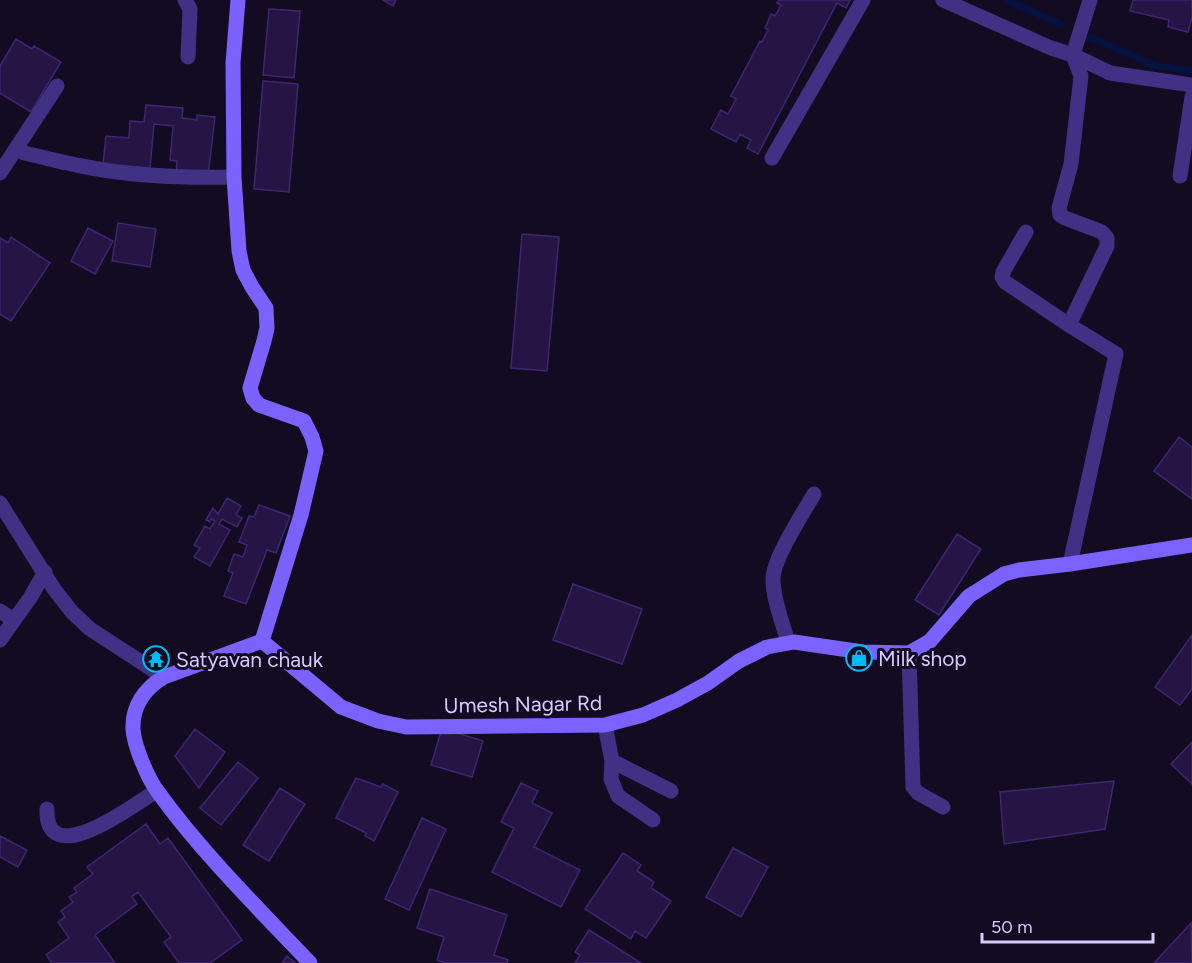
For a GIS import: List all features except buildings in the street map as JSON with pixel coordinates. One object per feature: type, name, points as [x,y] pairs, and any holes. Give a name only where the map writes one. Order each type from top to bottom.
[{"type":"street","points":[[184,0],[190,9],[188,57]]},
{"type":"street","points":[[238,0],[233,63],[234,177],[239,251],[243,270],[266,308],[267,328],[250,388],[253,398],[259,405],[304,421],[316,451],[301,515],[262,641],[164,677],[151,685],[142,696],[136,710],[133,728],[136,743],[156,790],[200,843],[310,963]]},
{"type":"street","points":[[772,158],[863,0]]},
{"type":"street","points":[[943,0],[1110,73],[1192,85]]},
{"type":"street","points":[[1069,325],[1107,246],[1107,238],[1102,232],[1065,218],[1060,214],[1059,208],[1071,164],[1081,76],[1073,55],[1090,0]]},
{"type":"street","points":[[0,174],[57,86]]},
{"type":"street","points":[[1180,176],[1192,97]]},
{"type":"street","points":[[24,153],[92,168],[149,175],[185,178],[234,177]]},
{"type":"street","points":[[1026,232],[1002,277],[1005,282],[1116,354],[1071,564]]},
{"type":"street","points":[[788,643],[774,590],[773,576],[779,558],[813,494]]},
{"type":"street","points":[[0,503],[54,589],[66,604],[90,629],[164,677]]},
{"type":"street","points":[[943,807],[918,793],[913,787],[909,653],[930,641],[969,596],[1004,574],[1192,545]]},
{"type":"street","points":[[0,640],[45,572]]},
{"type":"street","points":[[0,611],[14,620]]},
{"type":"street","name":"Umesh Nagar Rd","points":[[262,641],[341,707],[378,721],[406,727],[605,725],[643,716],[708,683],[740,661],[767,647],[794,642],[863,652],[909,653]]},
{"type":"street","points":[[605,725],[612,761],[611,779],[618,796],[653,820]]},
{"type":"street","points":[[612,761],[671,791]]},
{"type":"street","points":[[47,809],[48,825],[52,831],[64,836],[78,834],[104,825],[156,790]]},
{"type":"waterway","points":[[1007,0],[1062,25]]},
{"type":"waterway","points":[[1090,37],[1156,66],[1192,71]]},
{"type":"place","name":"Milk shop","points":[[859,658]]},
{"type":"place","name":"Satyavan chauk","points":[[156,659]]}]
